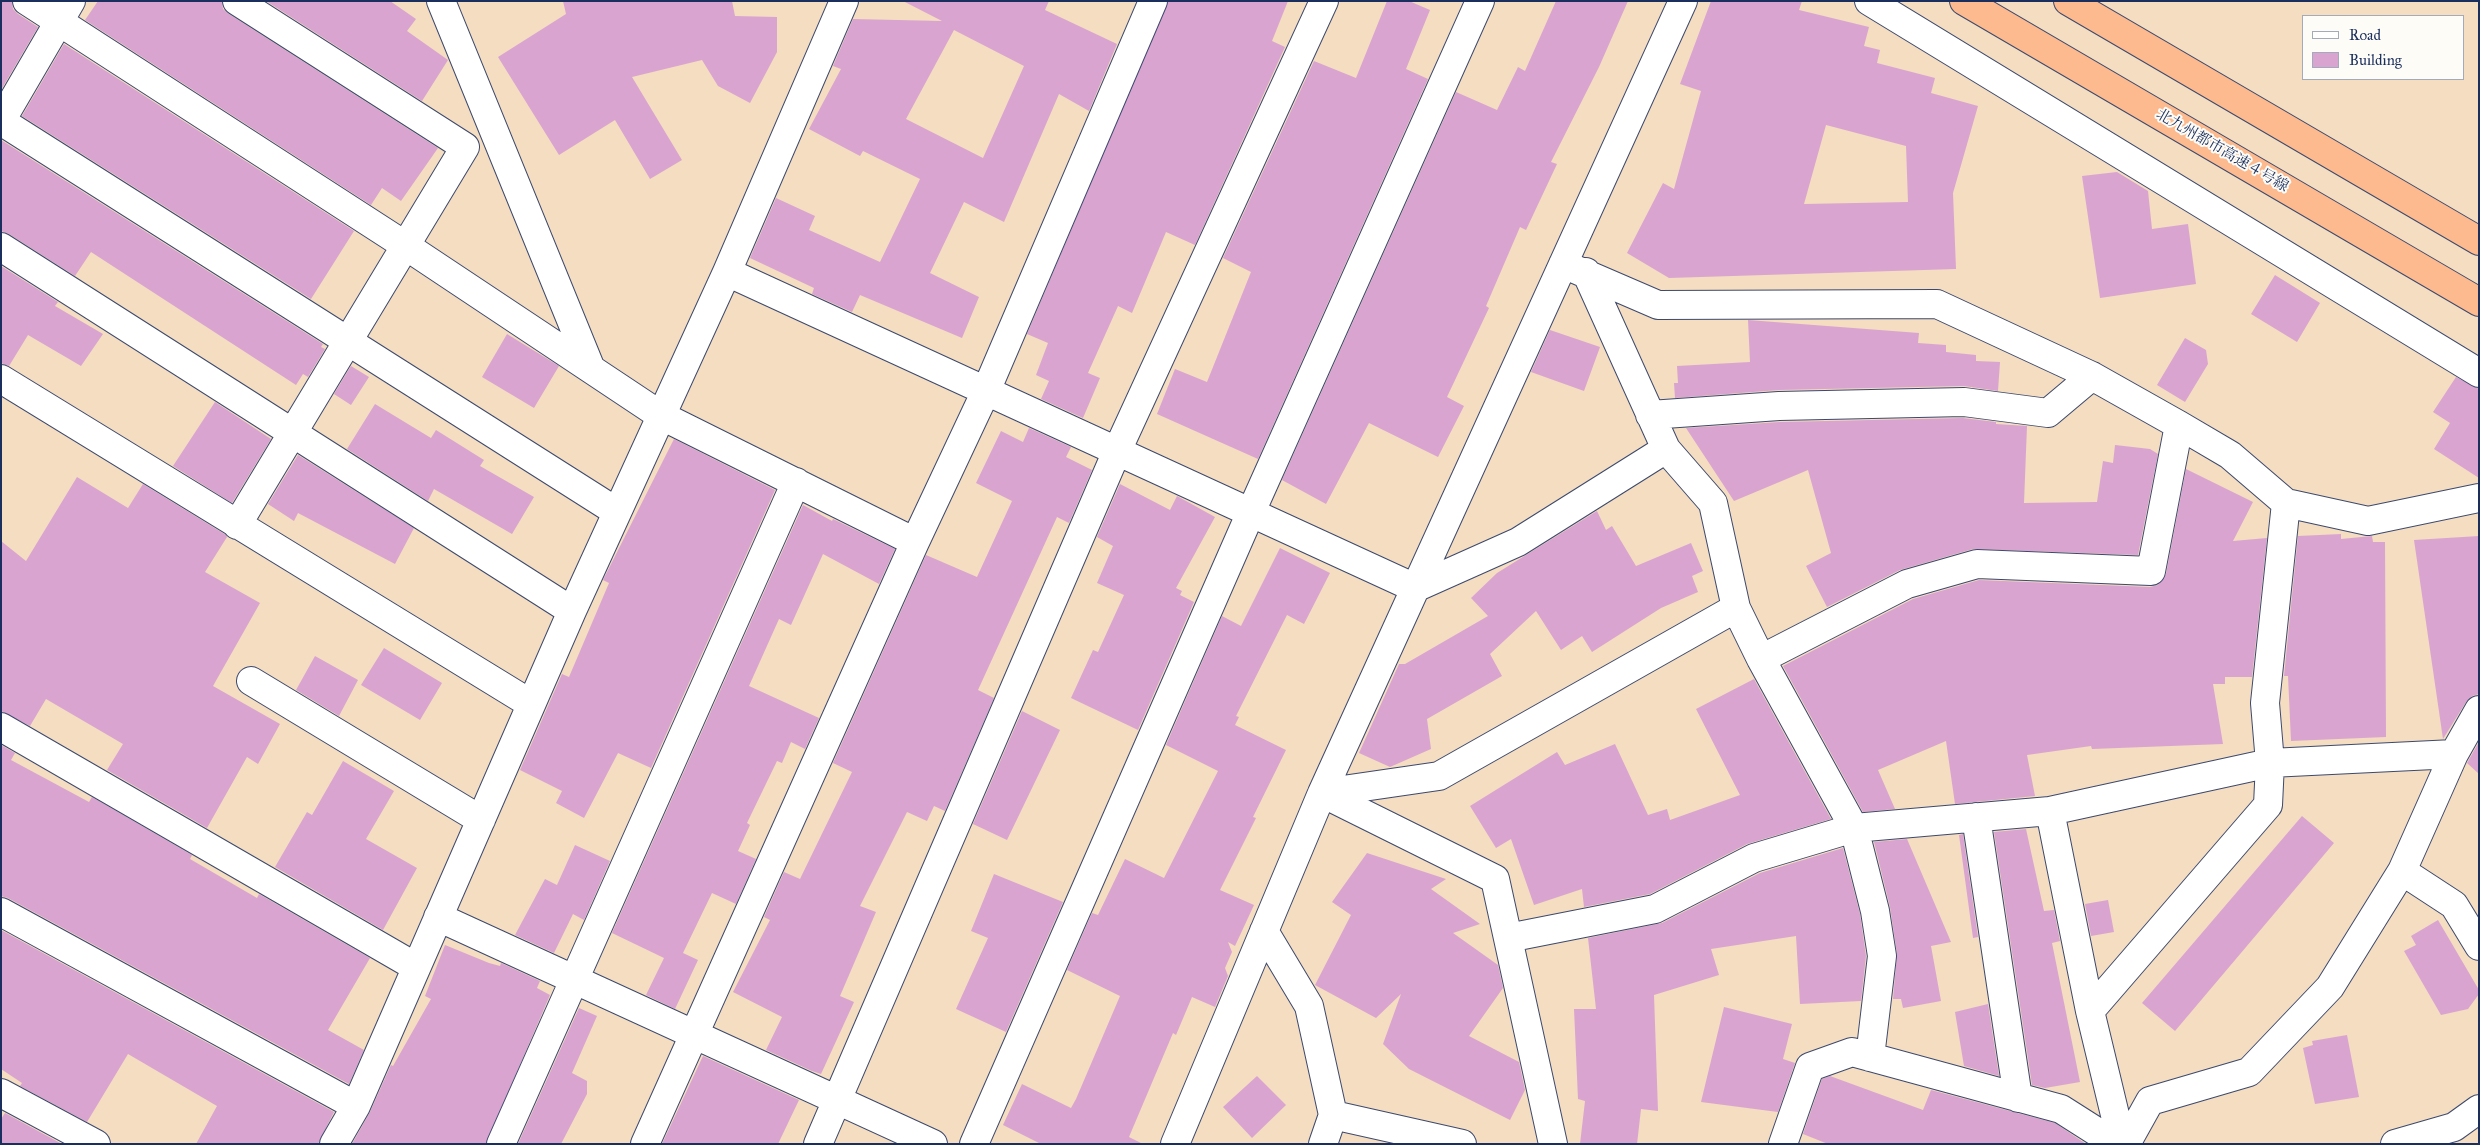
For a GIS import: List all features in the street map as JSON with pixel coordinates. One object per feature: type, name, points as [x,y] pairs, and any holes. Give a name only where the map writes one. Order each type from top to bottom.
[{"type":"highway","name":"北九州都市高速４号線","points":[[1964,1],[2479,302]]},
{"type":"highway","points":[[2068,1],[2479,241]]},
{"type":"street","points":[[27,1],[65,12],[406,246],[660,415],[915,542]]},
{"type":"street","points":[[237,1],[465,147],[237,525]]},
{"type":"street","points":[[441,1],[590,369]]},
{"type":"street","points":[[334,1144],[356,1106],[616,512],[727,272],[844,1]]},
{"type":"street","points":[[645,1144],[915,542],[986,391],[1153,1]]},
{"type":"street","points":[[818,1144],[1117,451],[1324,1]]},
{"type":"street","points":[[974,1144],[1251,512],[1480,1]]},
{"type":"street","points":[[1175,1144],[1322,793],[1414,588],[1574,268],[1683,1]]},
{"type":"street","points":[[1869,1],[2479,373]]},
{"type":"street","points":[[65,12],[1,121],[616,512]]},
{"type":"street","points":[[1,247],[572,611]]},
{"type":"street","points":[[1574,268],[1658,305],[1937,304],[2092,376],[2230,455],[2286,503],[2368,521],[2479,498]]},
{"type":"street","points":[[1574,268],[1666,449],[1713,503],[1736,608],[1761,659],[1854,828],[1875,911],[1882,956],[1870,1057]]},
{"type":"street","points":[[727,272],[1414,588],[1518,542],[1666,449]]},
{"type":"street","points":[[1650,415],[1779,406],[1964,402],[2048,413],[2092,376]]},
{"type":"street","points":[[1,380],[531,704]]},
{"type":"street","points":[[1761,659],[1907,584],[1977,564],[2151,571],[2179,426]]},
{"type":"street","points":[[501,1144],[796,482]]},
{"type":"street","points":[[2090,1012],[2268,806],[2270,763],[2265,703],[2286,503]]},
{"type":"street","points":[[1322,793],[1439,776],[1736,608]]},
{"type":"street","points":[[251,681],[481,820]]},
{"type":"street","points":[[2126,1144],[2150,1101],[2249,1072],[2330,987],[2402,871],[2454,754],[2479,710]]},
{"type":"street","points":[[1,727],[416,967]]},
{"type":"street","points":[[1508,938],[1655,909],[1754,858],[1854,828],[2050,811],[2270,763],[2454,754]]},
{"type":"street","points":[[1322,793],[1495,879],[1553,1144]]},
{"type":"street","points":[[2050,811],[2090,1012],[2122,1144]]},
{"type":"street","points":[[1976,817],[2018,1098]]},
{"type":"street","points":[[2402,871],[2454,905],[2479,946]]},
{"type":"street","points":[[1,912],[356,1106]]},
{"type":"street","points":[[438,917],[933,1144]]},
{"type":"street","points":[[1264,931],[1309,1006],[1333,1115],[1323,1144]]},
{"type":"street","points":[[1783,1144],[1810,1067],[1852,1052],[2061,1109],[2116,1144]]},
{"type":"street","points":[[1,1093],[96,1144]]},
{"type":"street","points":[[2395,1144],[2454,1127],[2479,1109]]},
{"type":"street","points":[[1333,1115],[1462,1144]]},
{"type":"building","points":[[1,1],[12,1],[13,9],[18,14],[38,27],[1,90]]},
{"type":"building","points":[[98,1],[222,1],[223,9],[229,14],[438,148],[401,201],[382,188],[371,205],[85,20]]},
{"type":"building","points":[[266,1],[390,1],[416,19],[407,31],[448,60],[422,101]]},
{"type":"building","points":[[563,1],[732,1],[735,16],[777,17],[777,52],[750,103],[718,86],[702,60],[632,77],[682,160],[650,179],[615,120],[559,155],[498,57],[566,14]]},
{"type":"building","points":[[903,1],[1049,1],[1045,10],[1117,44],[1089,111],[1059,94],[1004,222],[964,202],[930,273],[979,297],[962,338],[860,295],[852,312],[812,294],[814,288],[750,258],[776,198],[815,216],[809,230],[880,262],[920,179],[863,151],[860,156],[809,129],[841,69],[833,66],[853,19],[942,21]],"holes":[[[954,30],[1024,66],[983,158],[906,119]]]},
{"type":"building","points":[[1168,1],[1288,1],[1272,41],[1285,47],[1195,245],[1166,232],[1132,313],[1118,306],[1088,373],[1100,378],[1083,418],[1041,399],[1049,381],[1036,375],[1048,343],[1027,334]]},
{"type":"building","points":[[1387,1],[1409,1],[1430,10],[1406,69],[1428,79],[1258,459],[1157,414],[1175,369],[1207,382],[1251,272],[1223,258],[1314,61],[1356,78]]},
{"type":"building","points":[[1556,1],[1628,1],[1599,67],[1551,162],[1557,164],[1526,230],[1520,227],[1486,306],[1489,308],[1447,397],[1464,406],[1438,457],[1369,423],[1326,504],[1282,480],[1456,92],[1497,110],[1518,67],[1525,71]]},
{"type":"building","points":[[1711,1],[1802,1],[1799,10],[1869,27],[1864,46],[1880,50],[1877,63],[1935,78],[1931,93],[1978,106],[1953,193],[1956,269],[1669,278],[1627,253],[1663,183],[1674,189],[1701,91],[1680,84]],"holes":[[[1826,125],[1906,146],[1908,202],[1804,204]]]},
{"type":"building","points":[[64,44],[354,231],[311,299],[22,116]]},
{"type":"building","points":[[1,140],[323,344],[321,347],[325,349],[308,377],[303,374],[296,385],[91,252],[75,276],[9,234],[1,231]]},
{"type":"building","points":[[2117,172],[2148,191],[2152,229],[2188,224],[2196,284],[2100,298],[2082,176]]},
{"type":"building","points":[[1,266],[58,302],[55,306],[103,334],[81,366],[28,335],[9,366],[1,363]]},
{"type":"building","points":[[2275,275],[2320,303],[2297,342],[2251,314]]},
{"type":"building","points":[[1748,320],[1919,333],[1918,343],[1946,345],[1946,352],[1976,355],[1976,361],[2000,362],[1998,391],[1964,386],[1779,390],[1675,398],[1674,383],[1678,383],[1677,366],[1750,362]]},
{"type":"building","points":[[1550,330],[1600,347],[1584,391],[1531,372]]},
{"type":"building","points":[[507,334],[559,366],[534,408],[482,377]]},
{"type":"building","points":[[2185,338],[2206,350],[2208,364],[2185,402],[2157,385]]},
{"type":"building","points":[[351,366],[369,377],[351,405],[334,394]]},
{"type":"building","points":[[2456,377],[2479,389],[2479,478],[2434,449],[2450,423],[2433,412]]},
{"type":"building","points":[[215,402],[271,439],[232,503],[173,466]]},
{"type":"building","points":[[375,404],[431,438],[436,430],[484,460],[480,466],[534,497],[512,534],[434,489],[428,501],[347,449]]},
{"type":"building","points":[[1963,418],[1996,422],[1996,424],[2027,426],[2024,503],[2097,502],[2103,461],[2113,463],[2115,445],[2150,449],[2158,454],[2138,555],[1973,549],[1900,570],[1827,607],[1806,566],[1831,553],[1808,470],[1734,501],[1686,428],[1780,422]]},
{"type":"building","points":[[1029,428],[1071,447],[1066,457],[1092,470],[1069,523],[1057,517],[978,690],[994,698],[945,811],[934,806],[927,821],[907,812],[860,906],[876,912],[840,996],[854,1002],[821,1074],[766,1050],[782,1017],[733,992],[770,920],[764,917],[784,872],[800,879],[852,772],[833,763],[926,555],[977,577],[1012,501],[976,483],[1001,431],[1023,442]]},
{"type":"building","points":[[674,439],[775,490],[651,768],[618,753],[584,818],[556,803],[562,791],[520,770],[562,674],[569,677],[609,583],[603,580]]},
{"type":"building","points":[[298,455],[414,528],[395,564],[298,513],[294,521],[268,504]]},
{"type":"building","points":[[2186,469],[2253,502],[2233,541],[2267,538],[2252,677],[2225,677],[2225,684],[2213,684],[2223,744],[2092,749],[2091,746],[2027,755],[2035,796],[1955,804],[1946,741],[1878,770],[1895,809],[1863,812],[1783,666],[1913,599],[1979,580],[2150,587],[2158,585],[2166,574]]},
{"type":"building","points":[[77,477],[128,508],[143,484],[226,535],[227,537],[205,572],[260,603],[213,686],[280,724],[258,764],[247,757],[207,828],[107,770],[123,744],[46,699],[30,726],[1,711],[1,541],[26,561]]},
{"type":"building","points":[[1120,484],[1170,510],[1177,496],[1215,517],[1176,588],[1182,591],[1180,595],[1194,602],[1138,730],[1071,698],[1093,650],[1098,652],[1124,595],[1097,583],[1113,546],[1097,537]]},
{"type":"building","points":[[803,505],[832,521],[833,519],[895,549],[879,584],[823,554],[791,625],[779,619],[749,686],[819,718],[805,749],[791,742],[782,763],[777,761],[747,823],[750,825],[738,851],[756,859],[736,904],[712,893],[683,953],[698,960],[675,1009],[646,995],[664,958],[612,933]]},
{"type":"building","points":[[1597,511],[1606,530],[1612,526],[1636,566],[1691,543],[1703,571],[1692,576],[1698,592],[1661,608],[1592,652],[1582,636],[1561,650],[1536,611],[1490,654],[1502,676],[1427,719],[1431,749],[1390,767],[1359,753],[1399,664],[1405,664],[1488,616],[1471,598],[1497,573]]},
{"type":"building","points":[[2341,534],[2341,539],[2372,536],[2373,542],[2385,542],[2386,737],[2291,741],[2288,676],[2284,676],[2298,536]]},
{"type":"building","points":[[2479,536],[2479,694],[2472,696],[2466,702],[2443,739],[2414,540]]},
{"type":"building","points":[[1280,548],[1330,573],[1304,624],[1287,615],[1236,716],[1239,717],[1235,725],[1286,750],[1253,817],[1256,818],[1220,890],[1254,905],[1235,946],[1228,942],[1232,952],[1225,968],[1228,976],[1215,1007],[1192,997],[1176,1035],[1173,1033],[1129,1137],[1143,1144],[1041,1144],[1003,1125],[1022,1084],[1071,1108],[1076,1099],[1120,996],[1067,970],[1092,913],[1098,915],[1125,859],[1164,878],[1218,771],[1166,745],[1222,616],[1241,626]]},
{"type":"building","points":[[384,648],[442,683],[420,720],[361,685]]},
{"type":"building","points":[[315,656],[358,680],[339,716],[296,690]]},
{"type":"building","points":[[1754,679],[1831,819],[1747,844],[1650,894],[1584,907],[1582,889],[1534,905],[1511,839],[1496,848],[1470,806],[1557,752],[1565,765],[1615,744],[1648,815],[1667,809],[1670,820],[1740,795],[1696,709]]},
{"type":"building","points":[[1022,711],[1060,730],[1007,840],[973,824]]},
{"type":"building","points":[[2479,742],[2479,774],[2467,763]]},
{"type":"building","points":[[1,745],[15,753],[11,760],[89,802],[92,797],[192,855],[190,859],[257,898],[259,894],[370,958],[328,1030],[364,1050],[349,1084],[8,898],[1,896]]},
{"type":"building","points":[[343,761],[394,791],[366,839],[417,868],[383,930],[275,867],[307,812],[312,815]]},
{"type":"building","points":[[2302,816],[2334,843],[2175,1031],[2142,1003]]},
{"type":"building","points":[[2026,829],[2044,911],[2054,910],[2060,941],[2052,943],[2080,1082],[2045,1088],[2032,1085],[1994,832]]},
{"type":"building","points":[[1963,834],[1978,937],[1973,938],[1959,835]]},
{"type":"building","points":[[1907,839],[1951,942],[1931,946],[1941,1001],[1903,1008],[1901,999],[1893,999],[1897,954],[1890,907],[1874,842]]},
{"type":"building","points":[[575,845],[610,861],[584,920],[573,914],[554,953],[515,935],[545,879],[557,885]]},
{"type":"building","points":[[1843,848],[1860,914],[1866,956],[1861,1001],[1800,1004],[1796,936],[1711,949],[1719,975],[1654,995],[1658,1111],[1641,1109],[1637,1144],[1580,1144],[1585,1101],[1578,1099],[1574,1009],[1596,1009],[1588,938],[1662,923],[1760,873]]},
{"type":"building","points":[[1367,853],[1446,879],[1431,889],[1480,924],[1453,933],[1498,965],[1503,988],[1469,1036],[1519,1062],[1525,1090],[1510,1120],[1409,1069],[1383,1044],[1401,994],[1376,1018],[1315,985],[1351,915],[1332,902]]},
{"type":"building","points":[[994,874],[1063,902],[1006,1032],[956,1009],[988,938],[971,931]]},
{"type":"building","points":[[2108,900],[2114,932],[2091,936],[2085,904]]},
{"type":"building","points":[[2438,920],[2479,990],[2479,994],[2468,1009],[2441,1015],[2404,951],[2416,945],[2411,936]]},
{"type":"building","points":[[1,930],[334,1112],[318,1144],[196,1144],[217,1106],[128,1054],[87,1122],[20,1086],[22,1083],[1,1069]]},
{"type":"building","points":[[445,945],[489,963],[500,966],[501,963],[540,981],[537,988],[550,995],[486,1144],[352,1144],[370,1112],[391,1065],[393,1066],[431,999],[425,996]]},
{"type":"building","points":[[1988,1004],[1999,1076],[1964,1066],[1955,1012]]},
{"type":"building","points":[[1724,1007],[1792,1024],[1783,1059],[1795,1063],[1778,1112],[1701,1102]]},
{"type":"building","points":[[579,1008],[597,1016],[572,1073],[587,1081],[587,1094],[561,1144],[518,1144]]},
{"type":"building","points":[[2347,1035],[2359,1097],[2315,1104],[2303,1048],[2313,1045],[2312,1041]]},
{"type":"building","points":[[703,1056],[799,1100],[778,1144],[662,1144]]},
{"type":"building","points":[[1257,1076],[1286,1105],[1252,1138],[1223,1107]]},
{"type":"building","points":[[1830,1076],[1923,1110],[1931,1090],[2055,1123],[2086,1144],[1828,1144],[1803,1134],[1822,1079]]},
{"type":"building","points":[[5,1113],[62,1144],[1,1144],[1,1119]]}]
